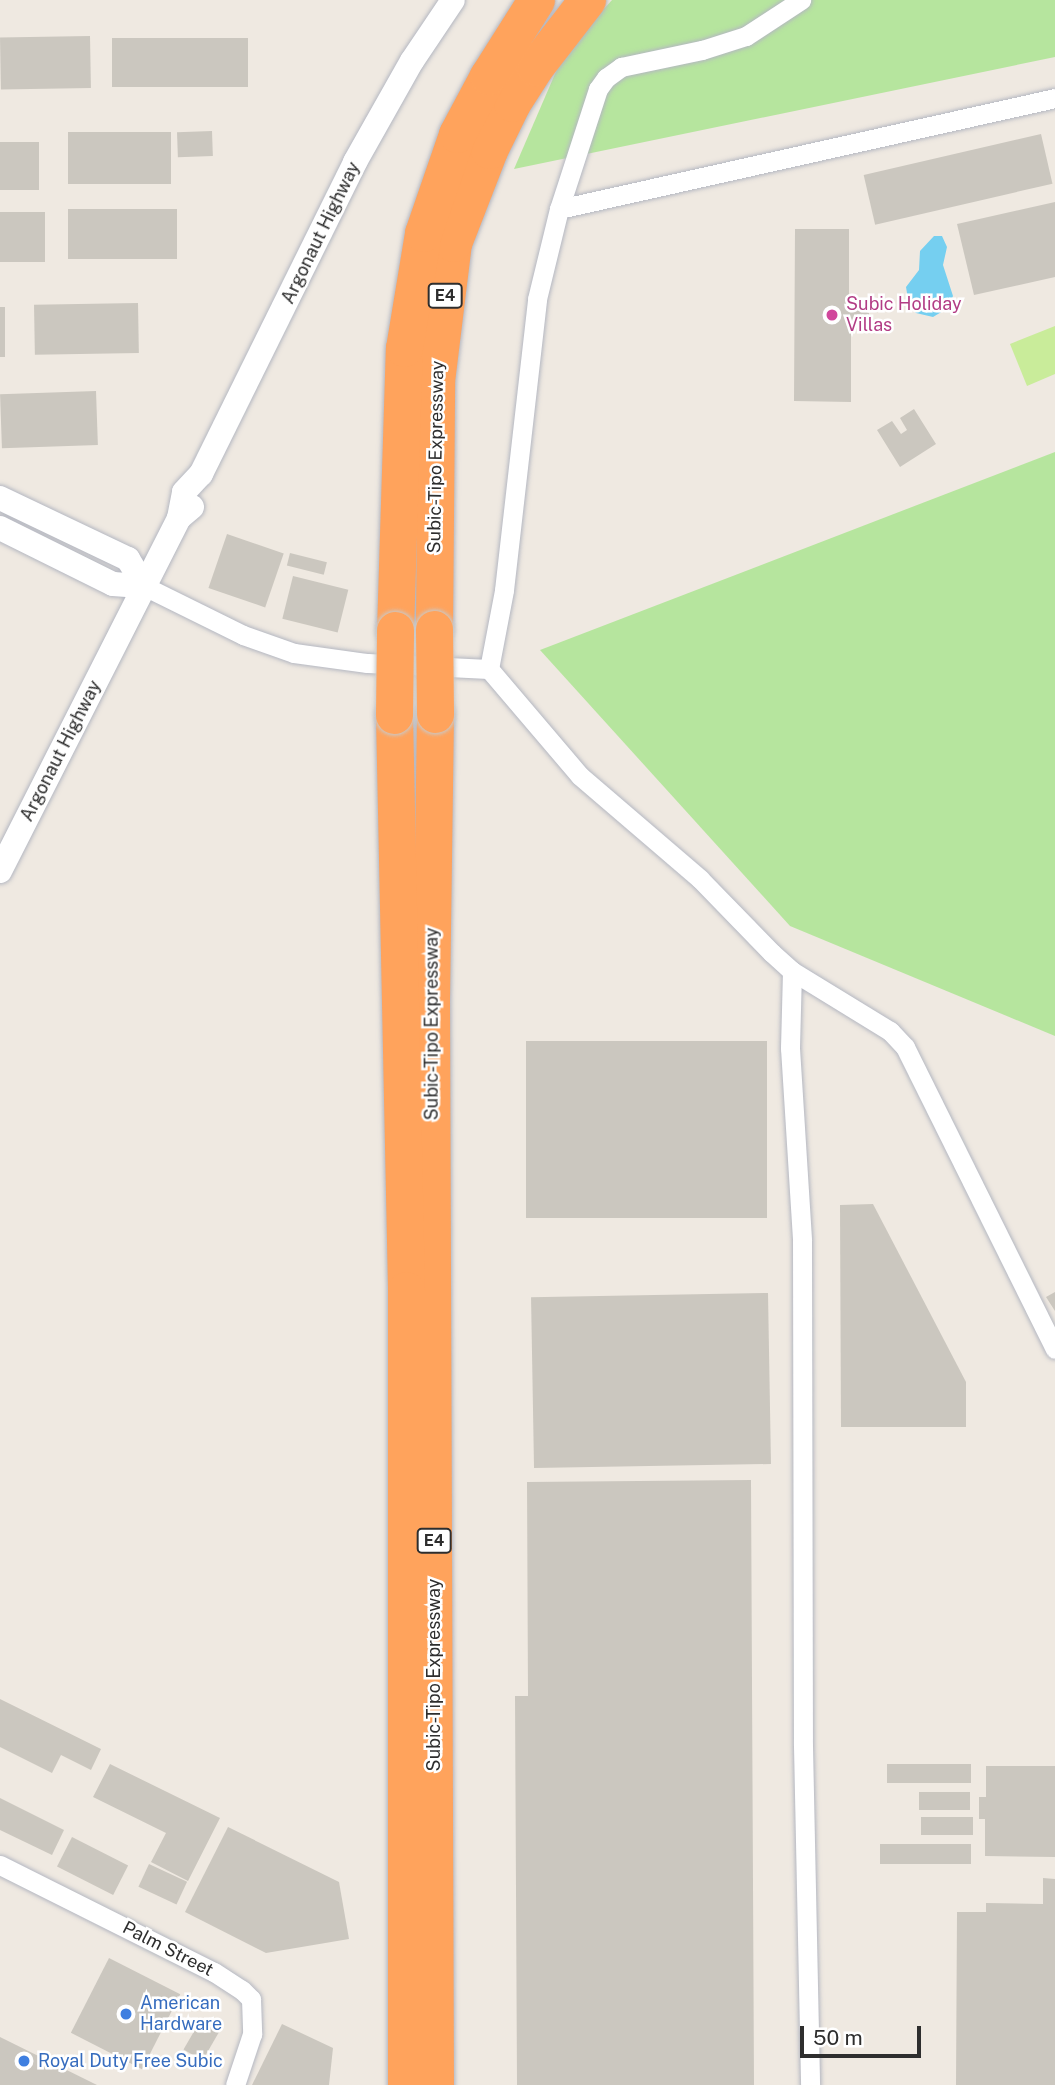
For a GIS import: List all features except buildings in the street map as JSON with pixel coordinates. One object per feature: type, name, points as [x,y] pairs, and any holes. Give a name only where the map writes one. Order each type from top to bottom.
[{"type":"highway","name":"Subic-Tipo Expressway","points":[[406,2085],[406,1290],[394,715],[404,348],[424,233],[457,134],[488,76],[536,0]]},
{"type":"highway","name":"Subic-Tipo Expressway","points":[[435,2085],[430,997],[435,714],[436,381],[453,243],[489,150],[512,103],[535,67],[587,0]]},
{"type":"street","name":"Argonaut Highway","points":[[0,871],[179,518],[181,499],[188,485],[201,474],[355,162],[412,61],[453,0]]},
{"type":"street","points":[[489,669],[504,590],[537,299],[559,209],[590,107],[606,78],[621,67],[702,50],[746,36],[801,0]]},
{"type":"street","points":[[559,209],[1055,98]]},
{"type":"street","points":[[0,498],[128,559],[144,586]]},
{"type":"street","points":[[0,528],[113,584],[144,586],[243,635],[294,653],[367,663],[489,669],[580,776],[700,879],[751,934],[792,971],[890,1031],[905,1047],[1055,1349]]},
{"type":"street","points":[[792,971],[790,1048],[802,1241],[803,1746],[810,2085]]},
{"type":"street","name":"Palm Street","points":[[0,1865],[214,1972],[242,1990],[251,1999],[252,2034],[235,2085]]},
{"type":"green space","points":[[612,0],[1055,0],[1055,57],[514,169],[564,53]]},
{"type":"green space","points":[[1055,326],[1055,374],[1027,386],[1010,344]]},
{"type":"green space","points":[[1055,452],[1055,1036],[790,926],[540,650]]},
{"type":"water","points":[[934,236],[942,236],[947,247],[943,265],[953,296],[948,308],[933,317],[916,313],[909,305],[906,287],[919,270],[920,251]]},
{"type":"place","name":"Subic Holiday Villas","points":[[832,315]]},
{"type":"place","name":"American Hardware","points":[[126,2014]]},
{"type":"place","name":"Royal Duty Free Subic","points":[[24,2061]]}]
